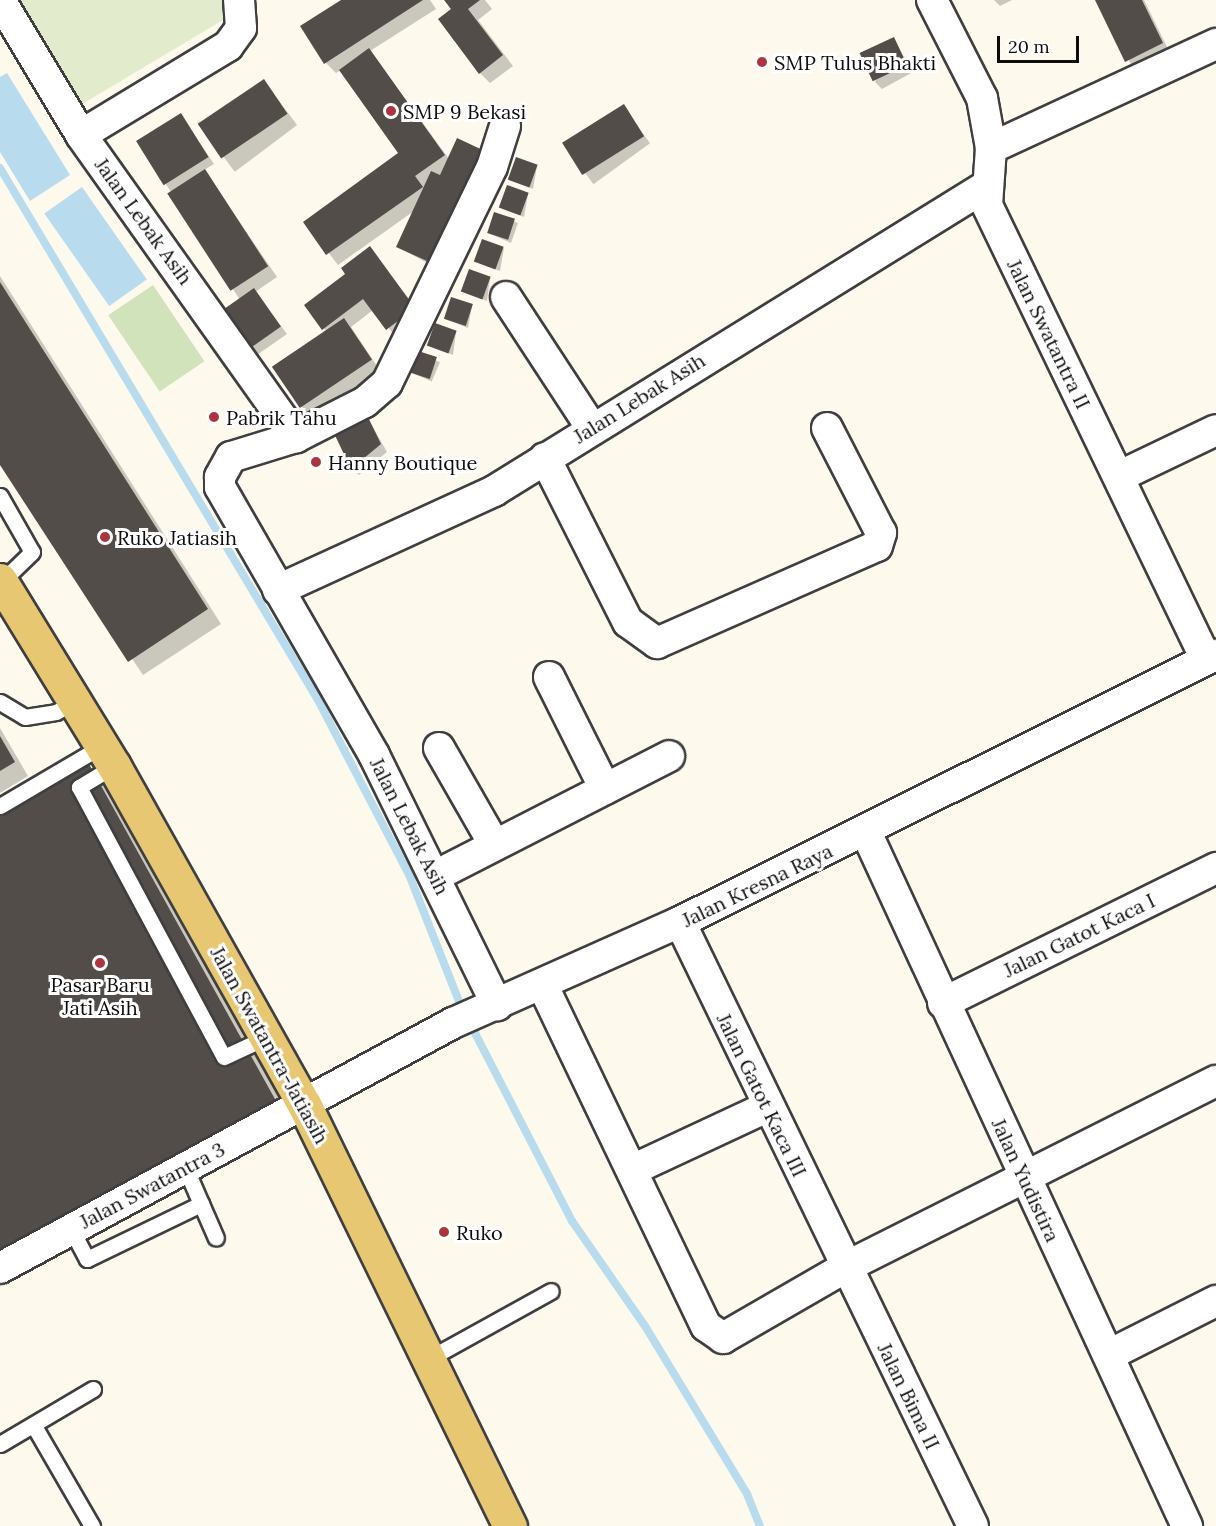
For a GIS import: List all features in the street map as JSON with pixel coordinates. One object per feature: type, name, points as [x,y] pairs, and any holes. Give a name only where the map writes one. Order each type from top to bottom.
[{"type":"main road","name":"Jalan Swatantra-Jatiasih","points":[[0,581],[108,756],[304,1104],[430,1358],[510,1526]]},
{"type":"street","name":"Jalan Lebak Asih","points":[[0,0],[81,135],[296,437]]},
{"type":"street","points":[[81,135],[228,46],[241,28],[239,0]]},
{"type":"street","name":"Jalan Swatantra II","points":[[932,0],[982,98],[991,148],[987,205],[1211,657]]},
{"type":"street","points":[[991,148],[1216,44]]},
{"type":"street","name":"Jalan Lebak Asih","points":[[491,1007],[435,876],[374,755],[278,590],[219,477],[231,457],[296,437],[365,402],[387,383],[492,167],[505,126]]},
{"type":"street","name":"Jalan Lebak Asih","points":[[278,590],[494,491],[591,427],[988,184]]},
{"type":"street","points":[[506,297],[591,427]]},
{"type":"street","points":[[545,458],[628,622],[657,643],[877,546],[880,533],[827,428]]},
{"type":"street","points":[[1120,476],[1216,430]]},
{"type":"street","name":"Jalan Kresna Raya","points":[[304,1104],[453,1023],[543,986],[680,922],[866,832],[1211,657]]},
{"type":"street","points":[[549,677],[605,789]]},
{"type":"street","points":[[439,748],[494,844]]},
{"type":"street","points":[[435,876],[669,756]]},
{"type":"street","name":"Jalan Yudistira","points":[[866,832],[943,1003],[1187,1526]]},
{"type":"street","name":"Jalan Gatot Kaca I","points":[[943,1003],[1216,868]]},
{"type":"street","name":"Jalan Gatot Kaca III","points":[[680,922],[767,1107],[846,1267]]},
{"type":"street","points":[[543,986],[706,1326],[723,1338],[846,1267],[1023,1175],[1216,1081]]},
{"type":"street","name":"Jalan Swatantra 3","points":[[0,1268],[304,1104]]},
{"type":"street","points":[[632,1170],[767,1107]]},
{"type":"street","name":"Jalan Bima II","points":[[846,1267],[973,1526]]},
{"type":"street","points":[[1109,1355],[1216,1301]]},
{"type":"lane","points":[[0,496],[32,552],[0,581]]},
{"type":"lane","points":[[0,702],[25,717],[56,712],[74,702]]},
{"type":"lane","points":[[0,806],[108,756]]},
{"type":"lane","points":[[108,756],[79,787],[224,1057],[267,1037]]},
{"type":"lane","points":[[185,1167],[216,1238]]},
{"type":"lane","points":[[71,1228],[87,1259],[201,1204]]},
{"type":"lane","points":[[430,1358],[551,1292]]},
{"type":"lane","points":[[0,1444],[34,1426],[93,1389]]},
{"type":"lane","points":[[34,1426],[92,1526]]},
{"type":"green space","points":[[15,0],[224,0],[233,14],[79,106]]},
{"type":"green space","points":[[153,285],[204,361],[160,391],[108,315]]},
{"type":"water","points":[[7,73],[70,175],[30,201],[0,152],[0,77]]},
{"type":"water","points":[[82,187],[147,280],[109,306],[44,213]]},
{"type":"building","points":[[341,0],[423,0],[324,64],[300,26]]},
{"type":"building","name":"SMP 9 Bekasi","points":[[444,0],[480,0],[468,9],[503,55],[479,74],[438,19],[451,9]]},
{"type":"building","points":[[1095,0],[1142,0],[1163,43],[1125,62]]},
{"type":"building","points":[[894,37],[907,65],[873,81],[860,53]]},
{"type":"building","name":"SMP 9 Bekasi","points":[[369,48],[445,155],[415,176],[423,187],[326,255],[303,222],[398,153],[339,70]]},
{"type":"building","points":[[264,79],[287,114],[221,159],[198,124]]},
{"type":"building","points":[[624,104],[644,136],[582,175],[562,143]]},
{"type":"building","points":[[181,113],[209,157],[164,185],[136,141]]},
{"type":"building","name":"SMP 9 Bekasi","points":[[457,138],[489,153],[438,266],[396,247],[431,171],[440,175]]},
{"type":"building","points":[[516,157],[538,165],[529,187],[508,180]]},
{"type":"building","points":[[205,169],[268,266],[230,291],[167,194]]},
{"type":"building","points":[[507,185],[529,193],[520,215],[499,208]]},
{"type":"building","points":[[494,212],[515,219],[508,240],[487,233]]},
{"type":"building","points":[[482,239],[504,247],[495,269],[474,262]]},
{"type":"building","points":[[370,246],[415,308],[386,330],[363,299],[322,330],[304,305],[345,274],[341,268]]},
{"type":"building","points":[[469,269],[491,277],[482,299],[461,292]]},
{"type":"building","name":"Ruko Jatiasih","points":[[0,282],[208,609],[128,662],[0,465]]},
{"type":"building","points":[[254,288],[281,327],[246,351],[219,313]]},
{"type":"building","points":[[451,297],[473,304],[466,326],[444,319]]},
{"type":"building","points":[[344,318],[372,359],[300,408],[272,367]]},
{"type":"building","points":[[435,323],[457,331],[448,353],[427,346]]},
{"type":"building","points":[[415,350],[437,357],[430,379],[408,372]]},
{"type":"building","points":[[366,413],[381,444],[351,469],[332,429]]},
{"type":"building","points":[[0,736],[15,762],[0,771]]},
{"type":"building","name":"Pasar Baru Jati Asih","points":[[89,764],[281,1110],[0,1258],[0,816]]},
{"type":"waterway","points":[[0,168],[318,700],[410,877],[460,1004],[572,1221],[645,1326],[747,1494],[760,1526]]},
{"type":"place","name":"SMP Tulus Bhakti","points":[[762,62]]},
{"type":"place","name":"SMP 9 Bekasi","points":[[391,111]]},
{"type":"place","name":"Pabrik Tahu","points":[[214,417]]},
{"type":"place","name":"Hanny Boutique","points":[[316,462]]},
{"type":"place","name":"Ruko Jatiasih","points":[[105,537]]},
{"type":"place","name":"Pasar Baru Jati Asih","points":[[100,963]]},
{"type":"place","name":"Ruko","points":[[444,1232]]}]
